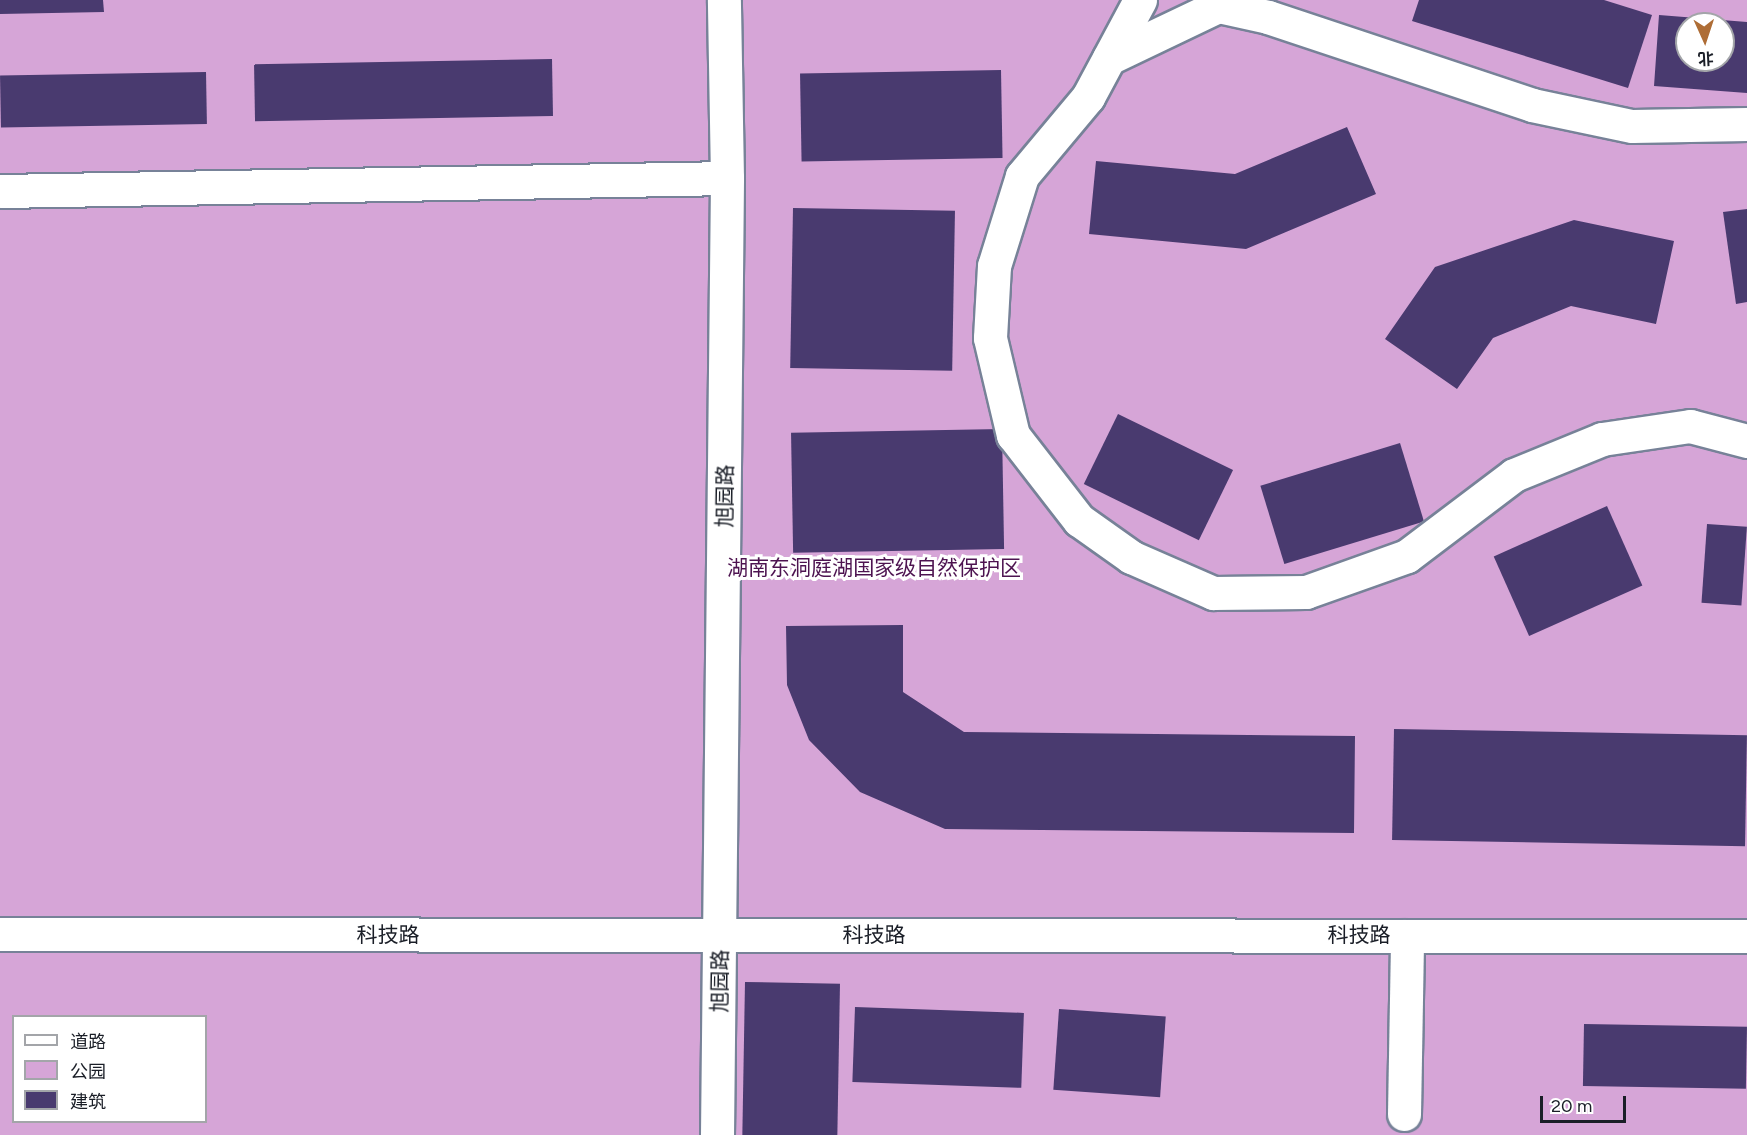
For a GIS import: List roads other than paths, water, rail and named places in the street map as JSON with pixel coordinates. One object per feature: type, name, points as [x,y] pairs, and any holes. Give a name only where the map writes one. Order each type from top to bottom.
[{"type":"street","name":"旭园路","points":[[717,1135],[728,178],[724,0]]},
{"type":"street","points":[[1140,0],[1088,97],[1022,176],[994,266],[990,338],[1013,435],[1079,520],[1131,557],[1213,593],[1306,592],[1407,556],[1514,475],[1602,439],[1690,426],[1747,441]]},
{"type":"street","points":[[1109,58],[1216,3],[1268,16],[1532,105],[1632,126],[1747,124]]},
{"type":"street","points":[[0,191],[728,178]]},
{"type":"street","name":"科技路","points":[[0,934],[1747,936]]},
{"type":"street","points":[[1404,1113],[1407,936]]},
{"type":"park label","name":"湖南东洞庭湖国家级自然保护区","points":[[874,568]]}]
